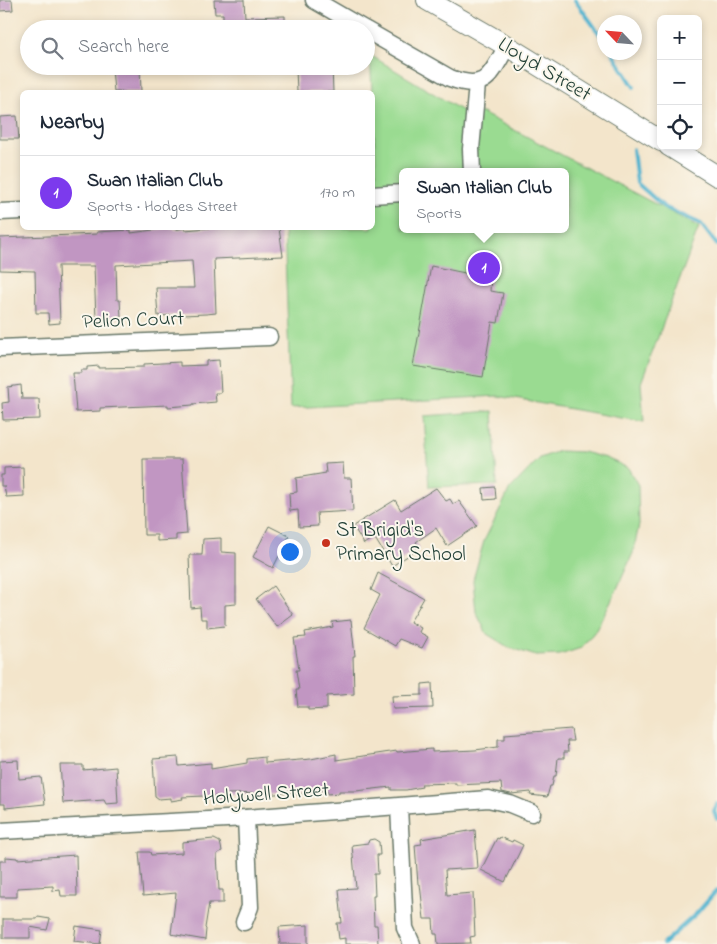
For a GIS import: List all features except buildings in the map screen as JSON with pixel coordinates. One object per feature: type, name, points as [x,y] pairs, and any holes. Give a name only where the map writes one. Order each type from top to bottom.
[{"type":"main road","name":"Lloyd Street","points":[[427,0],[507,46],[657,139]]},
{"type":"main road","points":[[675,150],[717,176]]},
{"type":"street","points":[[314,0],[349,20]]},
{"type":"street","points":[[375,35],[450,78],[463,83],[477,84],[490,73],[507,46]]},
{"type":"street","points":[[472,168],[471,149],[477,84]]},
{"type":"street","points":[[375,195],[399,194]]},
{"type":"street","points":[[0,212],[20,211]]},
{"type":"street","name":"Pelion Court","points":[[0,348],[268,337]]},
{"type":"street","name":"Holywell Street","points":[[0,831],[246,818],[488,799],[510,804],[532,813]]},
{"type":"street","points":[[399,807],[405,928],[412,944]]},
{"type":"street","points":[[244,922],[250,907],[246,818]]},
{"type":"green space","points":[[375,58],[464,112],[482,113],[699,227],[641,383],[644,422],[498,396],[291,408],[284,230],[375,230],[375,184],[377,184],[375,90],[372,90],[371,75],[375,75]]},
{"type":"green space","points":[[493,411],[497,485],[429,487],[424,416]]},
{"type":"green space","points":[[559,451],[583,452],[606,458],[628,468],[638,485],[639,525],[633,553],[596,630],[581,648],[560,655],[536,656],[508,647],[487,634],[476,612],[473,580],[484,541],[510,489],[540,458]]},
{"type":"waterway","points":[[575,0],[597,30]]},
{"type":"waterway","points":[[617,60],[634,87]]},
{"type":"waterway","points":[[633,149],[637,183],[664,207],[701,224],[717,245]]},
{"type":"waterway","points":[[717,804],[714,811],[717,819]]},
{"type":"waterway","points":[[663,944],[697,913],[717,890]]},
{"type":"place","name":"Swan Italian Club","points":[[484,268]]},
{"type":"place","name":"St Brigid's Primary School","points":[[326,543]]}]
